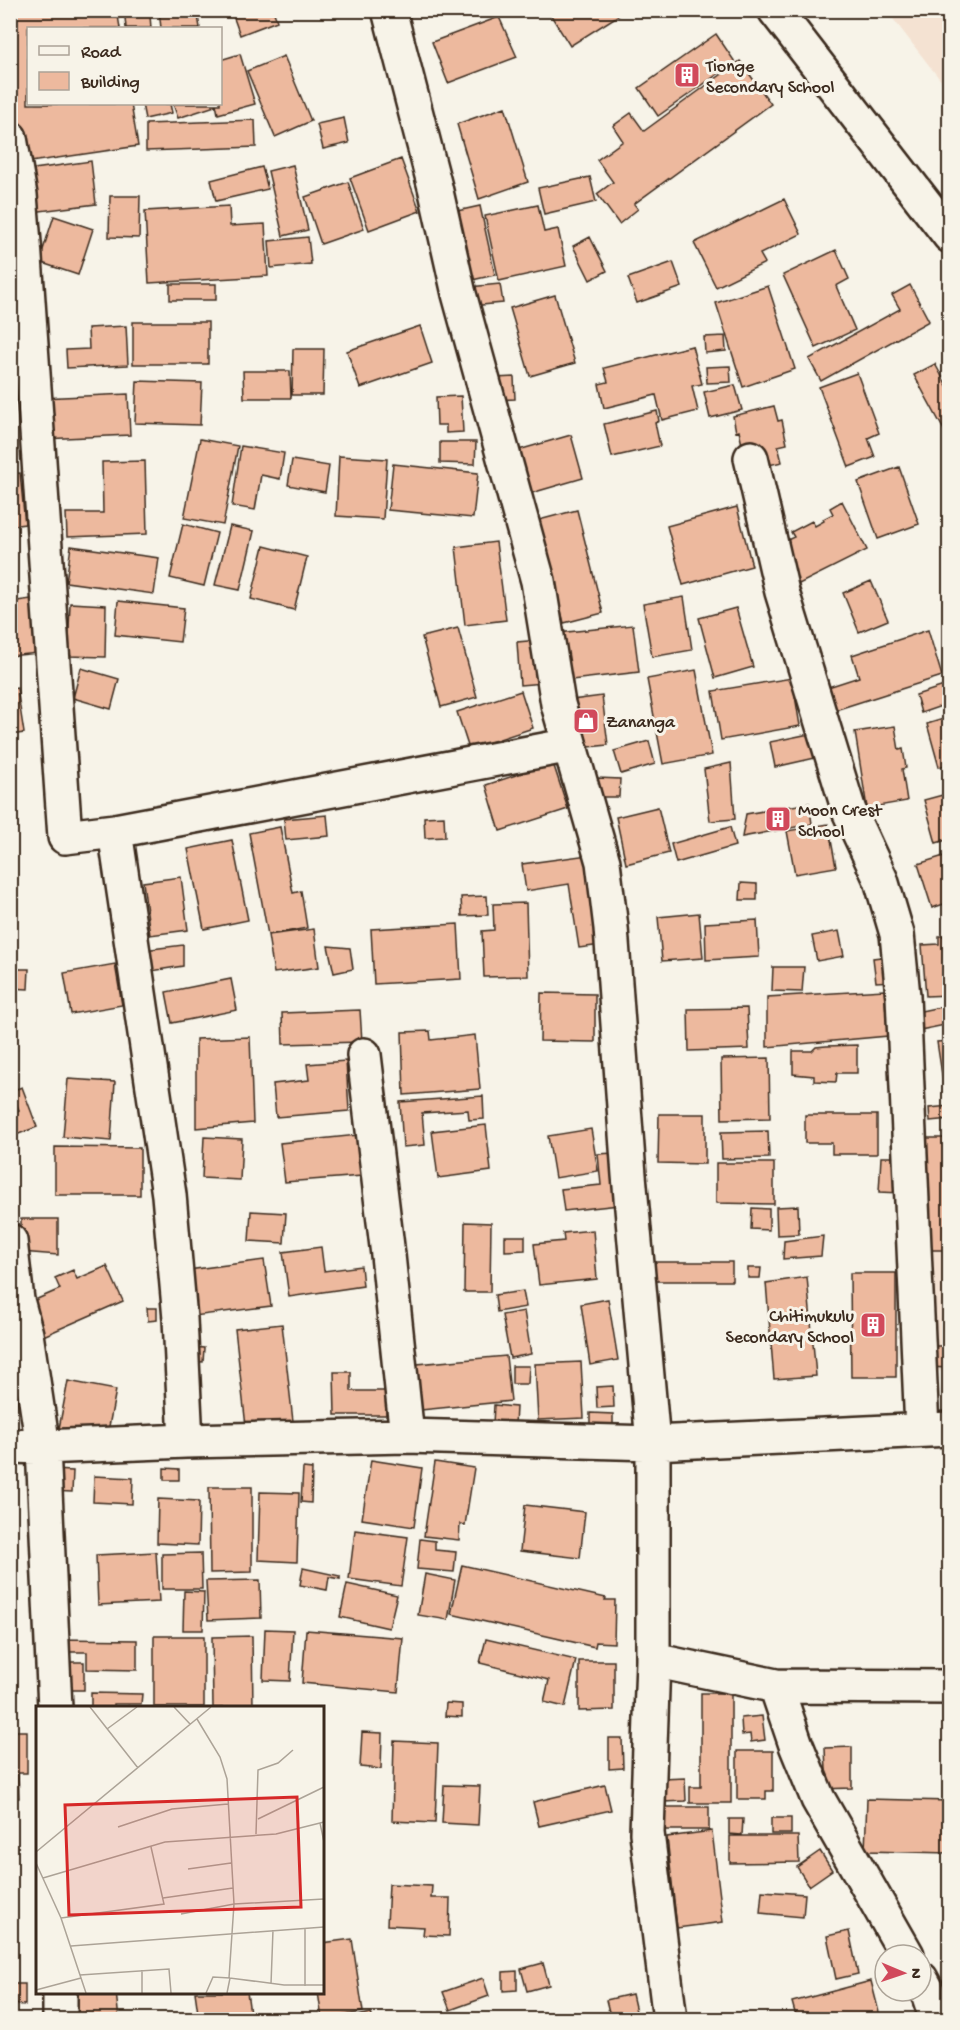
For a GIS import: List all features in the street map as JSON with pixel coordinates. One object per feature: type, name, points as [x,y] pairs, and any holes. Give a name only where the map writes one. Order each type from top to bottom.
[{"type":"street","points":[[389,10],[435,187],[459,294],[537,581],[558,704],[603,862],[611,928],[652,1443],[653,1660],[647,1833],[670,2019]]},
{"type":"street","points":[[775,10],[950,236]]},
{"type":"street","points":[[10,138],[20,195],[24,243],[65,837],[115,831],[555,748],[568,743]]},
{"type":"street","points":[[10,1446],[43,1447],[407,1436],[652,1443],[936,1429],[897,934],[881,880],[849,811],[782,591],[751,458]]},
{"type":"street","points":[[115,831],[169,1195],[180,1320],[186,1442]]},
{"type":"street","points":[[364,1055],[407,1436]]},
{"type":"street","points":[[10,1241],[17,1300],[26,1334],[43,1447],[55,1706]]},
{"type":"street","points":[[653,1660],[776,1686],[950,1687]]},
{"type":"street","points":[[776,1686],[796,1745],[818,1798],[900,1943]]},
{"type":"street","points":[[60,1994],[60,2019]]},
{"type":"street","points":[[931,2003],[937,2019]]},
{"type":"shaded area","points":[[887,11],[949,11],[949,91]]},
{"type":"shaded area","points":[[949,1150],[949,1371],[907,1372]]},
{"type":"building","points":[[10,10],[117,10],[120,27],[27,27],[27,105],[131,105],[138,146],[24,163],[10,71]]},
{"type":"building","points":[[159,10],[197,10],[200,27],[161,27]]},
{"type":"building","points":[[231,10],[273,10],[277,21],[240,35]]},
{"type":"building","points":[[555,10],[627,10],[570,46],[550,14]]},
{"type":"building","points":[[150,16],[151,27],[126,27],[125,17]]},
{"type":"building","points":[[499,17],[517,57],[448,83],[432,42]]},
{"type":"building","name":"Tionge Secondary School","points":[[716,34],[735,62],[658,116],[639,88]]},
{"type":"building","points":[[240,54],[255,104],[218,114],[216,105],[222,105],[222,59]]},
{"type":"building","points":[[284,56],[311,121],[275,137],[247,71]]},
{"type":"building","points":[[740,61],[771,104],[634,204],[638,209],[619,224],[597,194],[613,182],[597,160],[623,141],[613,126],[631,113],[644,131]]},
{"type":"building","points":[[142,105],[170,105],[172,113],[145,119]]},
{"type":"building","points":[[173,105],[215,105],[215,106],[178,118]]},
{"type":"building","points":[[505,107],[528,182],[479,199],[457,124]]},
{"type":"building","points":[[344,118],[349,143],[323,149],[317,124]]},
{"type":"building","points":[[255,120],[256,147],[146,151],[146,124]]},
{"type":"building","points":[[401,159],[420,211],[369,230],[350,178]]},
{"type":"building","points":[[91,161],[96,204],[32,212],[27,170]]},
{"type":"building","points":[[293,165],[308,230],[283,236],[268,171]]},
{"type":"building","points":[[262,167],[268,189],[216,201],[211,180]]},
{"type":"building","points":[[590,177],[596,202],[544,214],[538,188]]},
{"type":"building","points":[[348,182],[364,229],[321,244],[305,197]]},
{"type":"building","points":[[110,196],[140,196],[139,238],[109,237]]},
{"type":"building","points":[[784,199],[801,234],[760,254],[765,263],[716,287],[694,243]]},
{"type":"building","points":[[538,205],[544,232],[558,229],[566,266],[499,281],[485,216]]},
{"type":"building","points":[[229,206],[230,226],[265,224],[268,276],[149,283],[145,211]]},
{"type":"building","points":[[480,206],[495,275],[463,282],[448,213]]},
{"type":"building","points":[[54,216],[93,229],[78,275],[39,262]]},
{"type":"building","points":[[308,237],[311,264],[271,268],[269,241]]},
{"type":"building","points":[[590,237],[607,271],[590,280],[573,246]]},
{"type":"building","points":[[836,250],[849,279],[836,286],[855,330],[816,348],[783,275]]},
{"type":"building","points":[[673,262],[682,287],[637,303],[628,278]]},
{"type":"building","points":[[170,284],[216,284],[216,300],[170,300]]},
{"type":"building","points":[[500,284],[503,303],[471,306],[469,287]]},
{"type":"building","points":[[910,285],[929,321],[821,381],[809,359],[900,309],[892,295]]},
{"type":"building","points":[[768,286],[795,369],[743,387],[716,303]]},
{"type":"building","points":[[555,295],[575,363],[530,376],[510,308]]},
{"type":"building","points":[[133,322],[208,322],[208,364],[133,364]]},
{"type":"building","points":[[126,326],[128,365],[67,368],[66,350],[89,349],[88,328]]},
{"type":"building","points":[[420,326],[432,363],[360,388],[347,351]]},
{"type":"building","points":[[725,336],[726,351],[705,353],[704,337]]},
{"type":"building","points":[[692,346],[702,384],[692,386],[698,411],[662,420],[656,395],[604,408],[599,384],[608,382],[604,368]]},
{"type":"building","points":[[293,349],[324,349],[323,395],[292,395]]},
{"type":"building","points":[[935,364],[950,391],[950,427],[944,430],[914,375]]},
{"type":"building","points":[[730,366],[731,382],[707,383],[706,367]]},
{"type":"building","points":[[243,371],[290,371],[291,398],[244,398]]},
{"type":"building","points":[[857,373],[879,433],[868,438],[875,457],[849,467],[819,387]]},
{"type":"building","points":[[514,377],[515,399],[496,400],[495,378]]},
{"type":"building","points":[[137,381],[202,383],[200,425],[135,423]]},
{"type":"building","points":[[735,385],[742,410],[710,418],[704,392]]},
{"type":"building","points":[[128,394],[130,435],[43,439],[41,398]]},
{"type":"building","points":[[461,396],[463,432],[446,433],[446,425],[437,425],[436,397]]},
{"type":"building","points":[[774,406],[778,421],[782,420],[787,444],[778,446],[782,462],[760,467],[744,454],[733,416]]},
{"type":"building","points":[[657,411],[659,421],[655,423],[660,446],[612,457],[604,424]]},
{"type":"building","points":[[571,435],[583,478],[528,494],[515,451]]},
{"type":"building","points":[[200,439],[238,446],[223,525],[184,518]]},
{"type":"building","points":[[440,442],[476,442],[475,464],[440,463]]},
{"type":"building","points":[[241,446],[284,453],[280,479],[261,475],[255,510],[232,506]]},
{"type":"building","points":[[339,456],[387,459],[383,519],[336,516]]},
{"type":"building","points":[[292,460],[329,466],[325,492],[288,485]]},
{"type":"building","points":[[145,461],[147,534],[67,537],[66,513],[103,513],[102,462]]},
{"type":"building","points":[[393,464],[478,473],[473,518],[388,510]]},
{"type":"building","points":[[899,467],[919,524],[878,539],[858,482]]},
{"type":"building","points":[[20,473],[25,524],[10,526],[10,474]]},
{"type":"building","points":[[842,501],[867,550],[793,587],[774,546],[794,537],[791,532],[812,521],[815,526],[824,521],[823,519],[833,514],[830,508]]},
{"type":"building","points":[[737,507],[752,566],[683,585],[667,526]]},
{"type":"building","points":[[577,510],[603,613],[564,623],[539,520]]},
{"type":"building","points":[[183,524],[217,533],[204,586],[170,578]]},
{"type":"building","points":[[230,526],[254,531],[240,590],[215,585]]},
{"type":"building","points":[[496,542],[506,620],[465,625],[456,547]]},
{"type":"building","points":[[10,546],[16,590],[10,590]]},
{"type":"building","points":[[71,546],[159,558],[154,594],[66,582]]},
{"type":"building","points":[[264,546],[307,557],[294,610],[251,599]]},
{"type":"building","points":[[871,581],[888,620],[859,632],[843,593]]},
{"type":"building","points":[[684,597],[692,650],[652,657],[643,604]]},
{"type":"building","points":[[31,599],[38,653],[10,656],[10,602]]},
{"type":"building","points":[[118,601],[184,608],[180,642],[115,635]]},
{"type":"building","points":[[70,603],[106,605],[105,657],[68,656]]},
{"type":"building","points":[[736,608],[753,667],[715,678],[699,618]]},
{"type":"building","points":[[633,625],[639,672],[563,681],[558,633]]},
{"type":"building","points":[[458,628],[477,697],[441,707],[422,637]]},
{"type":"building","points":[[928,630],[942,676],[829,712],[822,689],[859,677],[852,655]]},
{"type":"building","points":[[539,640],[543,683],[520,685],[517,642]]},
{"type":"building","points":[[81,668],[119,679],[111,709],[73,698]]},
{"type":"building","points":[[696,670],[712,755],[663,764],[647,679]]},
{"type":"building","points":[[792,678],[800,726],[721,740],[713,691]]},
{"type":"building","points":[[950,684],[950,703],[921,713],[916,695]]},
{"type":"building","points":[[17,688],[24,733],[10,735],[10,689]]},
{"type":"building","points":[[521,691],[533,728],[469,749],[457,712]]},
{"type":"building","points":[[602,696],[608,745],[579,748],[572,700]]},
{"type":"building","points":[[950,717],[950,772],[947,765],[939,767],[927,724]]},
{"type":"building","points":[[895,726],[899,750],[903,749],[906,768],[902,769],[907,801],[867,808],[855,732]]},
{"type":"building","points":[[819,732],[824,756],[775,767],[770,742]]},
{"type":"building","points":[[649,741],[655,764],[621,774],[614,751]]},
{"type":"building","points":[[553,763],[568,809],[500,831],[486,785]]},
{"type":"building","points":[[731,763],[735,819],[710,821],[704,769]]},
{"type":"building","points":[[597,778],[620,779],[619,797],[596,797]]},
{"type":"building","points":[[950,793],[950,839],[936,843],[924,800]]},
{"type":"building","name":"Moon Crest School","points":[[809,803],[812,824],[742,837],[746,814]]},
{"type":"building","points":[[658,807],[669,853],[626,864],[616,817]]},
{"type":"building","points":[[327,815],[329,836],[286,840],[284,819]]},
{"type":"building","points":[[444,816],[445,837],[425,838],[424,817]]},
{"type":"building","points":[[828,824],[836,867],[795,874],[787,831]]},
{"type":"building","points":[[280,827],[293,893],[301,891],[307,928],[268,935],[249,833]]},
{"type":"building","points":[[730,827],[735,846],[676,863],[671,844]]},
{"type":"building","points":[[232,840],[248,920],[204,929],[188,849]]},
{"type":"building","points":[[950,854],[950,902],[932,908],[918,864]]},
{"type":"building","points":[[588,855],[601,945],[579,948],[569,884],[526,891],[522,864]]},
{"type":"building","points":[[181,877],[188,930],[150,935],[143,882]]},
{"type":"building","points":[[741,883],[757,884],[757,900],[740,900]]},
{"type":"building","points":[[487,896],[488,915],[462,916],[461,897]]},
{"type":"building","points":[[526,903],[528,976],[484,977],[482,931],[494,930],[493,904]]},
{"type":"building","points":[[699,913],[703,958],[662,961],[658,917]]},
{"type":"building","points":[[757,920],[759,957],[706,960],[705,923]]},
{"type":"building","points":[[458,924],[461,979],[374,984],[371,929]]},
{"type":"building","points":[[314,929],[319,967],[274,973],[268,935]]},
{"type":"building","points":[[839,931],[844,956],[817,961],[812,936]]},
{"type":"building","points":[[939,936],[950,936],[950,995],[926,996],[922,945],[939,944]]},
{"type":"building","points":[[183,945],[183,966],[145,972],[144,950]]},
{"type":"building","points":[[328,946],[350,948],[353,969],[334,973]]},
{"type":"building","points":[[889,956],[891,981],[876,982],[873,958]]},
{"type":"building","points":[[115,964],[122,1005],[71,1014],[64,973]]},
{"type":"building","points":[[773,967],[804,967],[802,992],[772,991]]},
{"type":"building","points":[[10,969],[29,969],[28,989],[10,988]]},
{"type":"building","points":[[231,979],[237,1010],[172,1023],[166,992]]},
{"type":"building","points":[[884,990],[888,1036],[767,1047],[767,997]]},
{"type":"building","points":[[541,993],[595,994],[595,1042],[540,1041]]},
{"type":"building","points":[[950,1005],[950,1024],[920,1030],[916,1012]]},
{"type":"building","points":[[747,1008],[749,1049],[689,1051],[688,1009]]},
{"type":"building","points":[[360,1010],[362,1042],[283,1044],[282,1013]]},
{"type":"building","points":[[430,1031],[431,1040],[475,1035],[480,1089],[404,1095],[402,1032]]},
{"type":"building","points":[[250,1037],[253,1123],[196,1128],[196,1039]]},
{"type":"building","points":[[950,1041],[950,1093],[945,1094],[937,1042]]},
{"type":"building","points":[[857,1045],[857,1073],[837,1073],[836,1082],[814,1081],[814,1076],[793,1074],[793,1051],[812,1051],[816,1047],[826,1046]]},
{"type":"building","points":[[769,1058],[770,1118],[722,1119],[721,1059]]},
{"type":"building","points":[[346,1061],[349,1111],[276,1117],[273,1084],[309,1080],[307,1064]]},
{"type":"building","points":[[68,1079],[115,1082],[111,1141],[63,1137]]},
{"type":"building","points":[[22,1087],[37,1127],[13,1136],[10,1131],[10,1114],[19,1110],[11,1091]]},
{"type":"building","points":[[483,1096],[484,1119],[469,1120],[468,1110],[422,1113],[425,1145],[403,1147],[400,1102]]},
{"type":"building","points":[[950,1106],[950,1119],[930,1121],[929,1108]]},
{"type":"building","points":[[659,1114],[705,1114],[705,1164],[658,1163]]},
{"type":"building","points":[[805,1115],[877,1115],[877,1154],[832,1154],[832,1143],[805,1143]]},
{"type":"building","points":[[486,1125],[491,1171],[438,1178],[432,1131]]},
{"type":"building","points":[[591,1129],[598,1171],[555,1178],[548,1136]]},
{"type":"building","points":[[768,1131],[769,1158],[722,1159],[721,1132]]},
{"type":"building","points":[[358,1135],[362,1176],[285,1182],[280,1143]]},
{"type":"building","points":[[204,1137],[242,1139],[240,1180],[202,1178]]},
{"type":"building","points":[[925,1138],[950,1138],[950,1250],[923,1250]]},
{"type":"building","points":[[55,1147],[140,1148],[140,1195],[55,1195]]},
{"type":"building","points":[[614,1153],[619,1205],[564,1211],[561,1189],[601,1185],[598,1154]]},
{"type":"building","points":[[881,1157],[902,1157],[901,1193],[879,1192]]},
{"type":"building","points":[[716,1163],[774,1163],[774,1204],[716,1203]]},
{"type":"building","points":[[798,1206],[799,1234],[777,1235],[776,1207]]},
{"type":"building","points":[[752,1208],[769,1209],[769,1230],[751,1229]]},
{"type":"building","points":[[251,1211],[286,1213],[284,1243],[249,1241]]},
{"type":"building","points":[[21,1219],[58,1219],[58,1255],[21,1252]]},
{"type":"building","points":[[465,1222],[491,1223],[490,1292],[464,1292]]},
{"type":"building","points":[[593,1230],[597,1279],[539,1285],[534,1244],[564,1241],[563,1233]]},
{"type":"building","points":[[505,1236],[525,1236],[525,1250],[505,1251]]},
{"type":"building","name":"Chitimukulu Secondary School","points":[[823,1236],[821,1256],[783,1259],[784,1241]]},
{"type":"building","points":[[321,1247],[324,1271],[361,1266],[363,1286],[289,1297],[283,1252]]},
{"type":"building","points":[[264,1260],[271,1306],[194,1316],[188,1270]]},
{"type":"building","points":[[654,1262],[732,1262],[732,1281],[654,1281]]},
{"type":"building","points":[[107,1266],[123,1301],[41,1337],[26,1304],[60,1289],[55,1278],[73,1270],[77,1279]]},
{"type":"building","points":[[748,1268],[761,1268],[760,1278],[748,1278]]},
{"type":"building","name":"Chitimukulu Secondary School","points":[[850,1273],[896,1273],[896,1377],[851,1377]]},
{"type":"building","name":"Chitimukulu Secondary School","points":[[807,1277],[816,1376],[774,1379],[766,1283]]},
{"type":"building","points":[[523,1291],[526,1307],[497,1312],[495,1295]]},
{"type":"building","points":[[608,1299],[618,1360],[590,1365],[581,1304]]},
{"type":"building","points":[[147,1308],[157,1308],[157,1320],[148,1321]]},
{"type":"building","points":[[524,1311],[531,1354],[510,1358],[502,1315]]},
{"type":"building","points":[[282,1324],[294,1430],[247,1435],[235,1329]]},
{"type":"building","points":[[928,1346],[950,1346],[950,1368],[927,1367]]},
{"type":"building","points":[[191,1347],[204,1348],[203,1362],[190,1361]]},
{"type":"building","points":[[506,1356],[511,1401],[411,1411],[406,1365]]},
{"type":"building","points":[[581,1362],[584,1418],[538,1420],[535,1364]]},
{"type":"building","points":[[512,1366],[529,1366],[528,1384],[512,1384]]},
{"type":"building","points":[[334,1372],[351,1372],[351,1391],[385,1391],[386,1415],[335,1415]]},
{"type":"building","points":[[68,1381],[116,1390],[106,1442],[58,1434]]},
{"type":"building","points":[[613,1386],[614,1407],[597,1408],[596,1387]]},
{"type":"building","points":[[494,1405],[516,1407],[515,1425],[493,1424]]},
{"type":"building","points":[[590,1413],[613,1414],[613,1429],[590,1429]]},
{"type":"building","points":[[371,1460],[422,1468],[414,1527],[362,1519]]},
{"type":"building","points":[[435,1462],[474,1468],[465,1525],[460,1524],[459,1540],[424,1536]]},
{"type":"building","points":[[164,1468],[179,1469],[179,1480],[164,1480]]},
{"type":"building","points":[[303,1468],[312,1469],[311,1503],[301,1502]]},
{"type":"building","points":[[52,1470],[73,1471],[72,1492],[51,1491]]},
{"type":"building","points":[[94,1476],[133,1478],[132,1504],[93,1502]]},
{"type":"building","points":[[209,1487],[252,1487],[252,1572],[210,1573]]},
{"type":"building","points":[[260,1492],[299,1493],[297,1562],[258,1560]]},
{"type":"building","points":[[158,1499],[199,1501],[198,1545],[157,1543]]},
{"type":"building","points":[[525,1505],[585,1512],[580,1558],[520,1551]]},
{"type":"building","points":[[355,1530],[408,1537],[401,1586],[349,1579]]},
{"type":"building","points":[[420,1539],[435,1541],[435,1550],[456,1552],[454,1572],[417,1569]]},
{"type":"building","points":[[156,1552],[159,1602],[98,1605],[96,1555]]},
{"type":"building","points":[[201,1553],[202,1589],[162,1589],[162,1554]]},
{"type":"building","points":[[462,1565],[606,1598],[605,1600],[615,1600],[614,1643],[596,1642],[595,1647],[451,1614]]},
{"type":"building","points":[[303,1568],[340,1576],[340,1579],[329,1577],[327,1590],[300,1585]]},
{"type":"building","points":[[425,1574],[455,1580],[448,1620],[418,1615]]},
{"type":"building","points":[[260,1580],[261,1618],[208,1620],[206,1581]]},
{"type":"building","points":[[347,1584],[397,1595],[389,1628],[340,1617]]},
{"type":"building","points":[[184,1591],[204,1592],[203,1630],[183,1630]]},
{"type":"building","points":[[265,1629],[293,1630],[290,1681],[263,1680]]},
{"type":"building","points":[[306,1630],[403,1638],[398,1692],[302,1683]]},
{"type":"building","points":[[154,1636],[204,1636],[204,1706],[154,1706]]},
{"type":"building","points":[[252,1636],[253,1706],[213,1706],[212,1637]]},
{"type":"building","points":[[56,1639],[137,1640],[137,1670],[87,1669],[87,1652],[57,1652]]},
{"type":"building","points":[[486,1639],[576,1660],[565,1707],[544,1702],[549,1680],[480,1663]]},
{"type":"building","points":[[579,1661],[614,1661],[614,1710],[579,1711]]},
{"type":"building","points":[[60,1662],[84,1662],[84,1690],[60,1690]]},
{"type":"building","points":[[91,1693],[142,1694],[141,1704],[91,1706]]},
{"type":"building","points":[[701,1693],[731,1693],[731,1803],[690,1803],[690,1787],[701,1787]]},
{"type":"building","points":[[446,1703],[462,1704],[462,1717],[445,1716]]},
{"type":"building","points":[[762,1716],[765,1740],[751,1742],[750,1734],[742,1735],[741,1718]]},
{"type":"building","points":[[10,1731],[27,1731],[27,1773],[18,1773],[19,1798],[10,1798]]},
{"type":"building","points":[[362,1732],[382,1733],[381,1769],[360,1767]]},
{"type":"building","points":[[609,1738],[622,1738],[623,1768],[609,1769]]},
{"type":"building","points":[[394,1741],[438,1743],[435,1823],[392,1821]]},
{"type":"building","points":[[852,1747],[852,1788],[819,1789],[819,1770],[826,1770],[825,1748]]},
{"type":"building","points":[[737,1751],[773,1751],[773,1791],[766,1791],[766,1799],[737,1799]]},
{"type":"building","points":[[685,1778],[686,1801],[663,1802],[662,1779]]},
{"type":"building","points":[[444,1785],[480,1786],[478,1825],[442,1823]]},
{"type":"building","points":[[605,1785],[611,1810],[539,1826],[533,1802]]},
{"type":"building","points":[[867,1799],[950,1801],[950,1853],[865,1851]]},
{"type":"building","points":[[663,1807],[709,1807],[709,1830],[662,1830]]},
{"type":"building","points":[[771,1818],[791,1818],[791,1834],[771,1834]]},
{"type":"building","points":[[729,1819],[743,1819],[742,1835],[729,1834]]},
{"type":"building","points":[[712,1831],[723,1922],[677,1928],[667,1837]]},
{"type":"building","points":[[730,1836],[798,1836],[799,1862],[730,1863]]},
{"type":"building","points":[[820,1851],[832,1870],[809,1886],[797,1867]]},
{"type":"building","points":[[389,1884],[432,1886],[431,1898],[450,1898],[449,1936],[423,1935],[424,1927],[387,1925]]},
{"type":"building","points":[[762,1891],[805,1894],[803,1917],[760,1913]]},
{"type":"building","points":[[849,1931],[858,1974],[836,1979],[827,1936]]},
{"type":"building","points":[[352,1939],[363,2012],[322,2019],[318,1994],[324,1994],[324,1943]]},
{"type":"building","points":[[543,1963],[549,1985],[527,1991],[521,1969]]},
{"type":"building","points":[[517,1971],[517,1990],[503,1991],[503,1972]]},
{"type":"building","points":[[483,1978],[489,1996],[450,2010],[443,1992]]},
{"type":"building","points":[[871,1981],[873,2003],[877,2003],[881,2020],[797,2020],[792,2002]]},
{"type":"building","points":[[10,1984],[25,1984],[25,2005],[10,2004]]},
{"type":"building","points":[[72,1994],[116,1994],[119,2020],[76,2020]]},
{"type":"building","points":[[195,1994],[247,1994],[251,2020],[199,2020]]},
{"type":"building","points":[[632,1994],[638,2020],[611,2020],[606,2000]]},
{"type":"building","points":[[371,2013],[373,2020],[340,2020]]},
{"type":"place","name":"Tionge Secondary School","points":[[687,75]]},
{"type":"place","name":"Zananga","points":[[586,721]]},
{"type":"place","name":"Moon Crest School","points":[[778,819]]},
{"type":"place","name":"Chitimukulu Secondary School","points":[[873,1325]]}]
